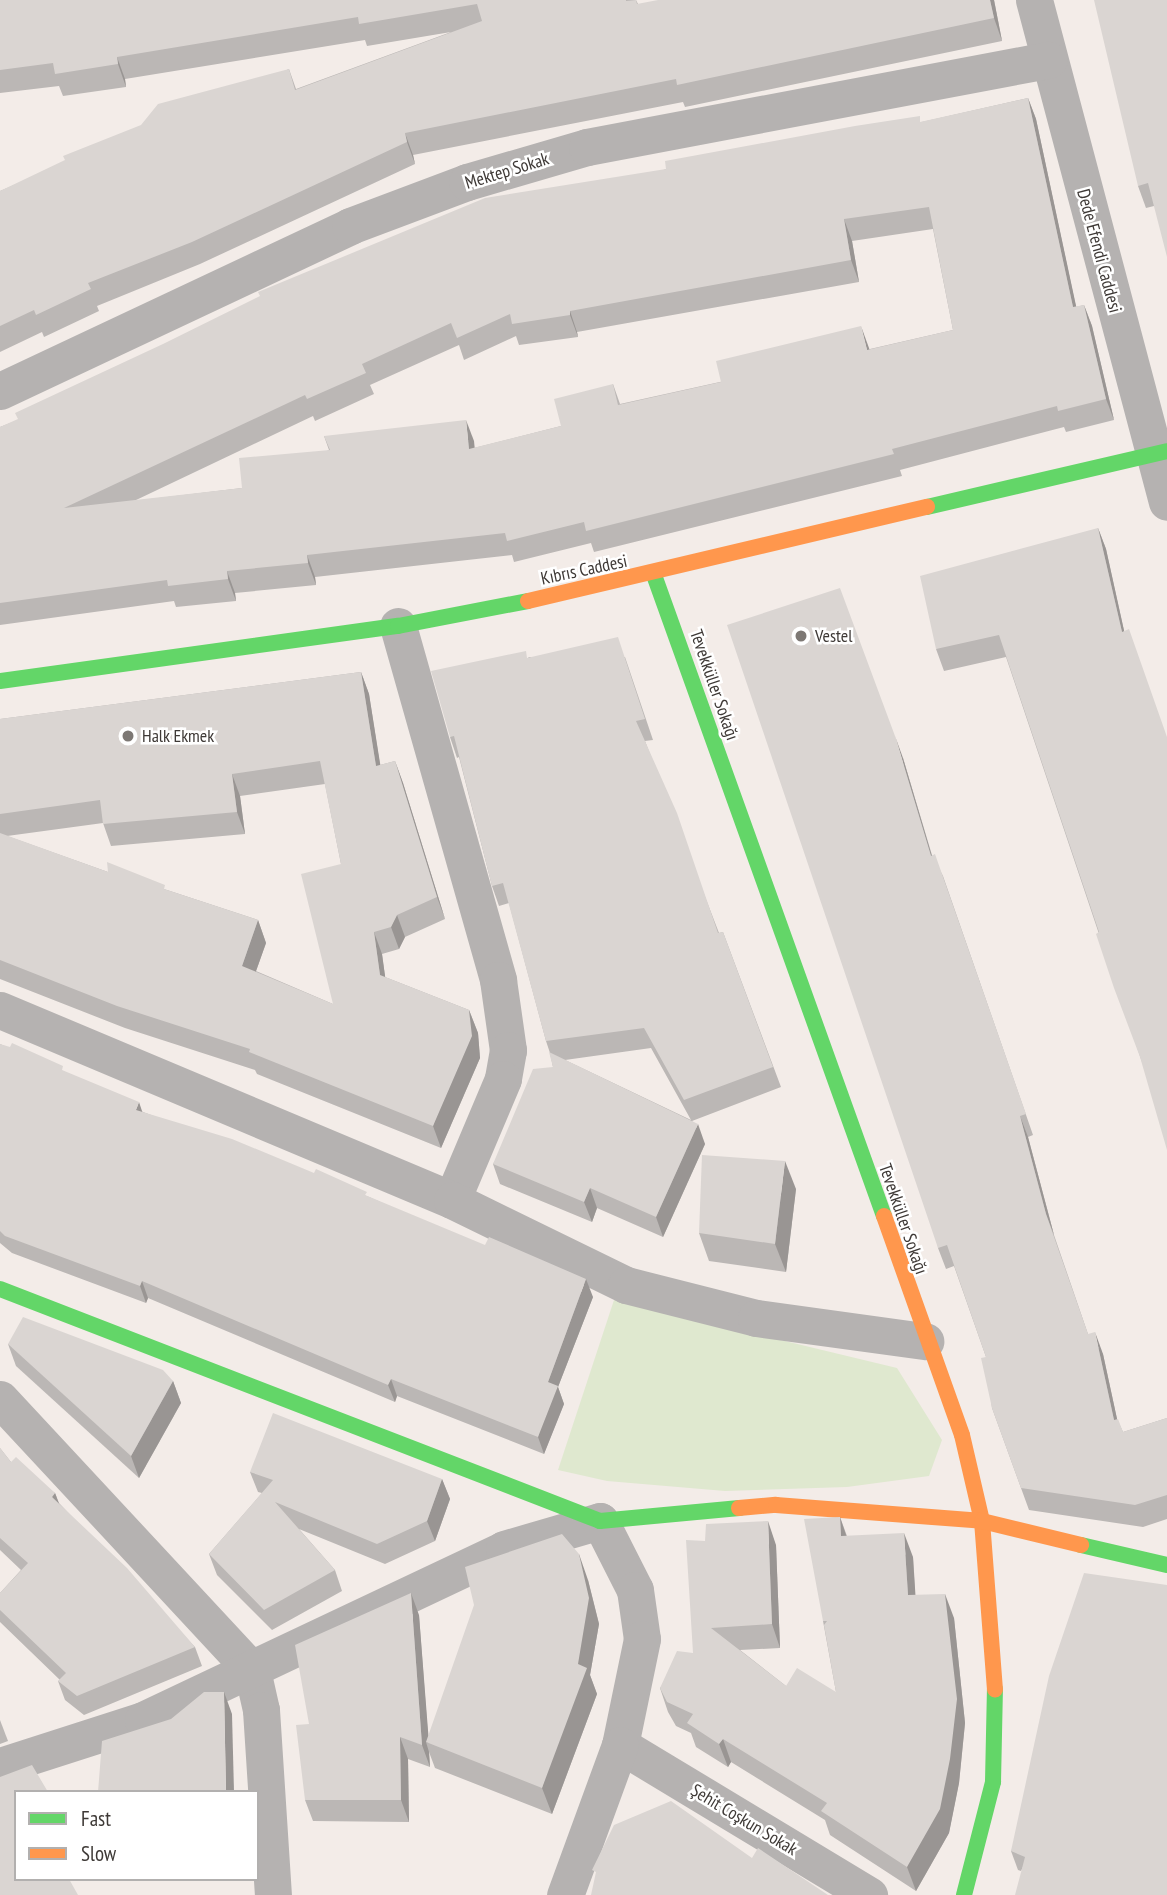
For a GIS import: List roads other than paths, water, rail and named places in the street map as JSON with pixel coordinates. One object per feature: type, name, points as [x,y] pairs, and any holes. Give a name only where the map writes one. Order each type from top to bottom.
[{"type":"street","name":"Dede Efendi Caddesi","points":[[1034,0],[1159,453],[1167,502]]},
{"type":"street","name":"Mektep Sokak","points":[[0,391],[350,226],[467,182],[587,147],[1049,60]]},
{"type":"street","name":"Kıbrıs Caddesi","points":[[0,681],[398,626],[654,575],[1159,453]]},
{"type":"street","name":"Tevekküller Sokağı","points":[[654,575],[925,1341],[962,1435],[982,1521],[995,1687],[993,1782],[974,1868],[964,1895]]},
{"type":"street","points":[[398,626],[498,980],[508,1050],[503,1079],[452,1200]]},
{"type":"street","points":[[0,1010],[452,1200],[626,1285],[756,1318],[925,1341]]},
{"type":"street","points":[[0,1289],[600,1521],[635,1590],[642,1639],[620,1745],[565,1895]]},
{"type":"street","points":[[0,1399],[252,1670],[261,1710],[273,1895]]},
{"type":"street","points":[[0,1766],[143,1720],[504,1549],[600,1521],[776,1504],[982,1521],[1167,1565]]},
{"type":"street","name":"Şehit Coşkun Sokak","points":[[620,1745],[869,1895]]},
{"type":"place","name":"Vestel","points":[[801,636]]},
{"type":"place","name":"Halk Ekmek","points":[[128,736]]}]
